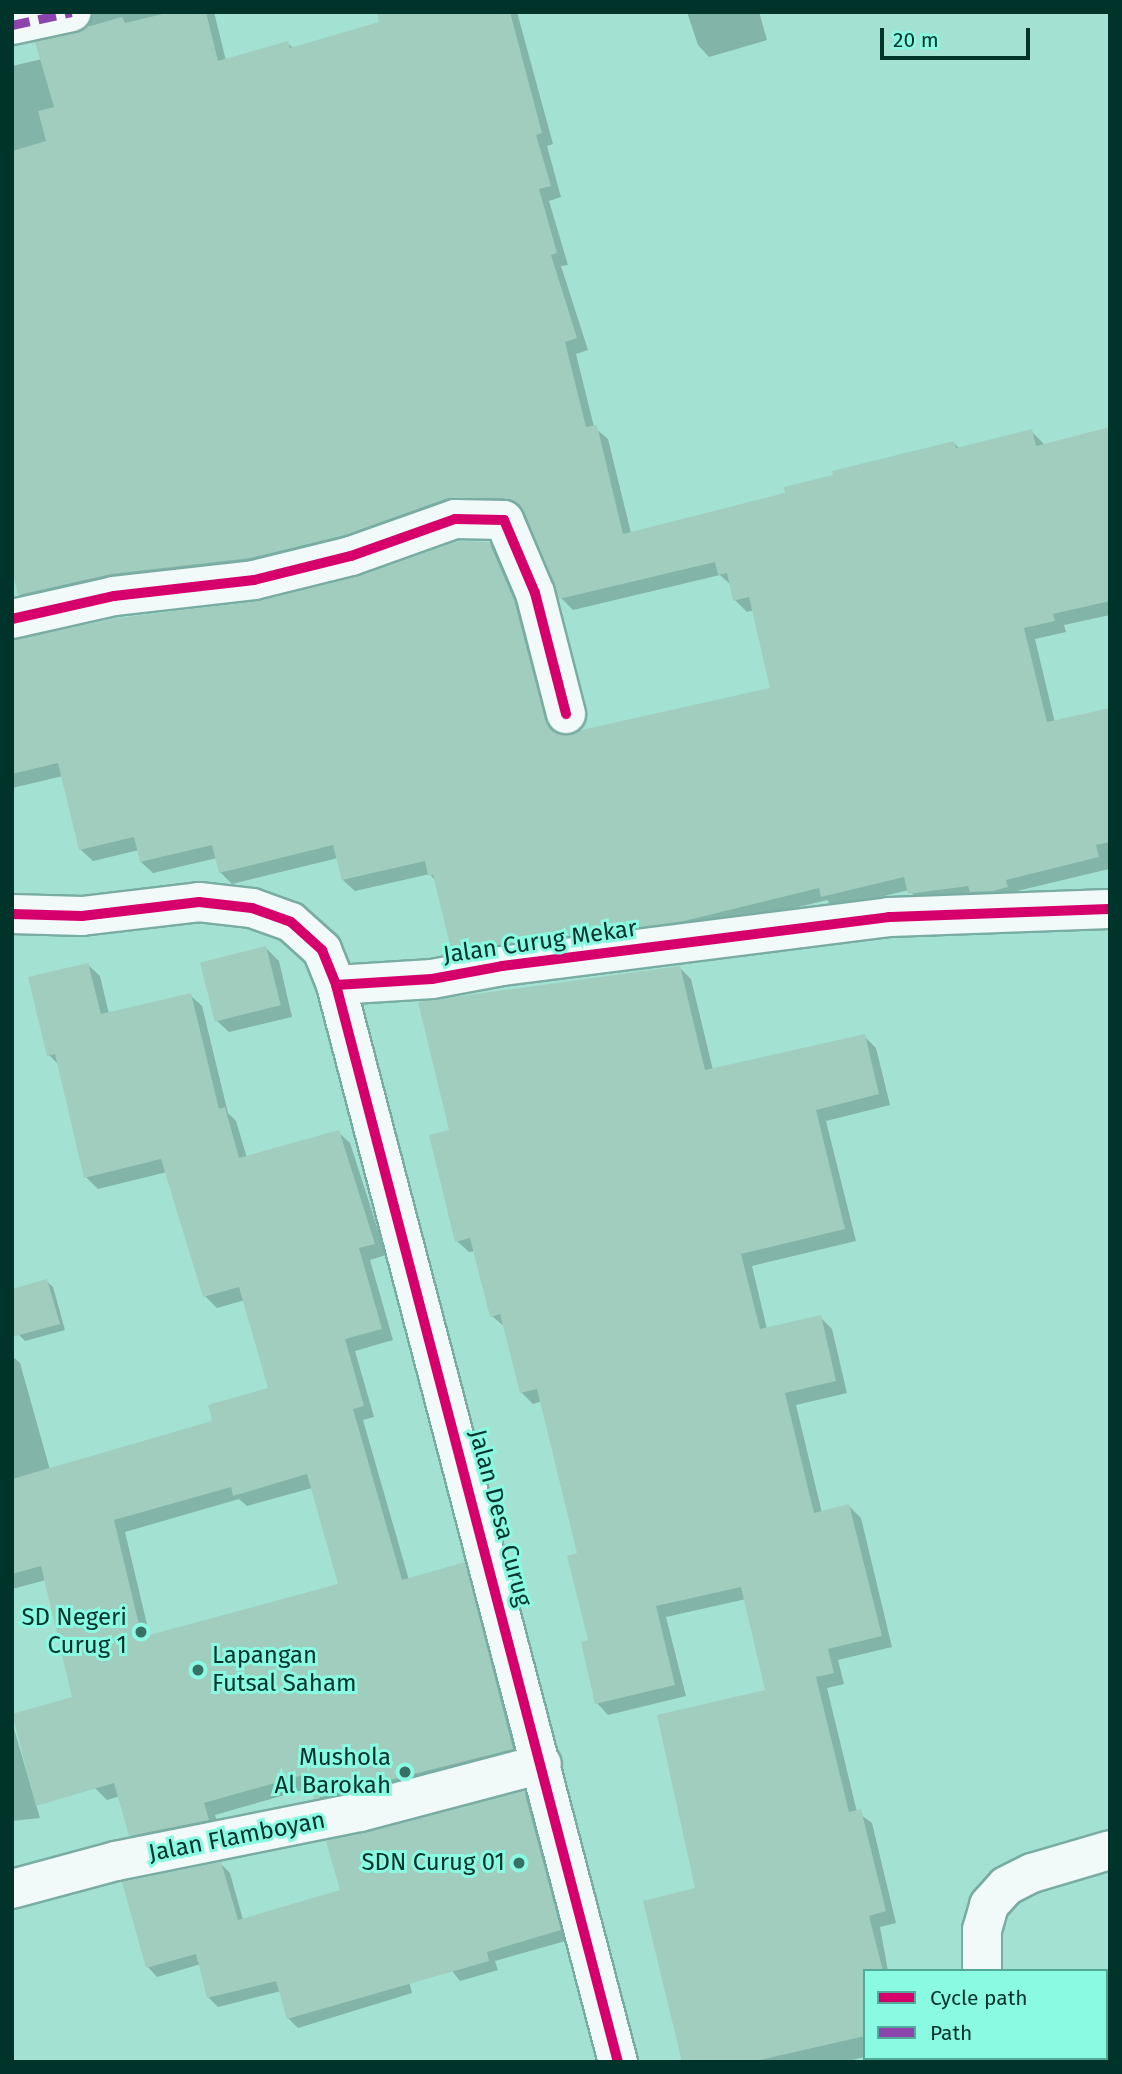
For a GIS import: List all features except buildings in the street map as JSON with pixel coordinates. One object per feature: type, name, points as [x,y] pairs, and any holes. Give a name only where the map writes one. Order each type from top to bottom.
[{"type":"street","points":[[12,25],[72,12]]},
{"type":"street","points":[[12,619],[114,596],[254,580],[351,556],[456,519],[504,520],[535,593],[566,714]]},
{"type":"street","points":[[12,914],[82,916],[199,902],[252,908],[290,922],[322,950],[336,985]]},
{"type":"street","name":"Jalan Curug Mekar","points":[[336,985],[432,979],[502,966],[889,917],[1110,909]]},
{"type":"street","name":"Jalan Desa Curug","points":[[336,985],[542,1764],[606,2059]]},
{"type":"street","name":"Jalan Flamboyan","points":[[12,1888],[116,1861],[359,1812],[542,1764]]},
{"type":"street","points":[[982,1969],[982,1930],[989,1905],[1006,1886],[1032,1873],[1110,1850]]},
{"type":"marked path","points":[[12,25],[72,12]]},
{"type":"cycle path","points":[[12,619],[114,596],[254,580],[351,556],[455,519],[504,520],[535,593],[566,714]]},
{"type":"cycle path","points":[[12,914],[82,916],[199,902],[252,908],[291,922],[322,950],[336,985],[432,979],[502,966],[889,917],[1110,909]]},
{"type":"cycle path","points":[[336,985],[618,2062]]},
{"type":"place","name":"SD Negeri Curug 1","points":[[141,1632]]},
{"type":"place","name":"Lapangan Futsal Saham","points":[[198,1670]]},
{"type":"place","name":"Mushola Al Barokah","points":[[405,1772]]},
{"type":"place","name":"SDN Curug 01","points":[[519,1863]]}]
